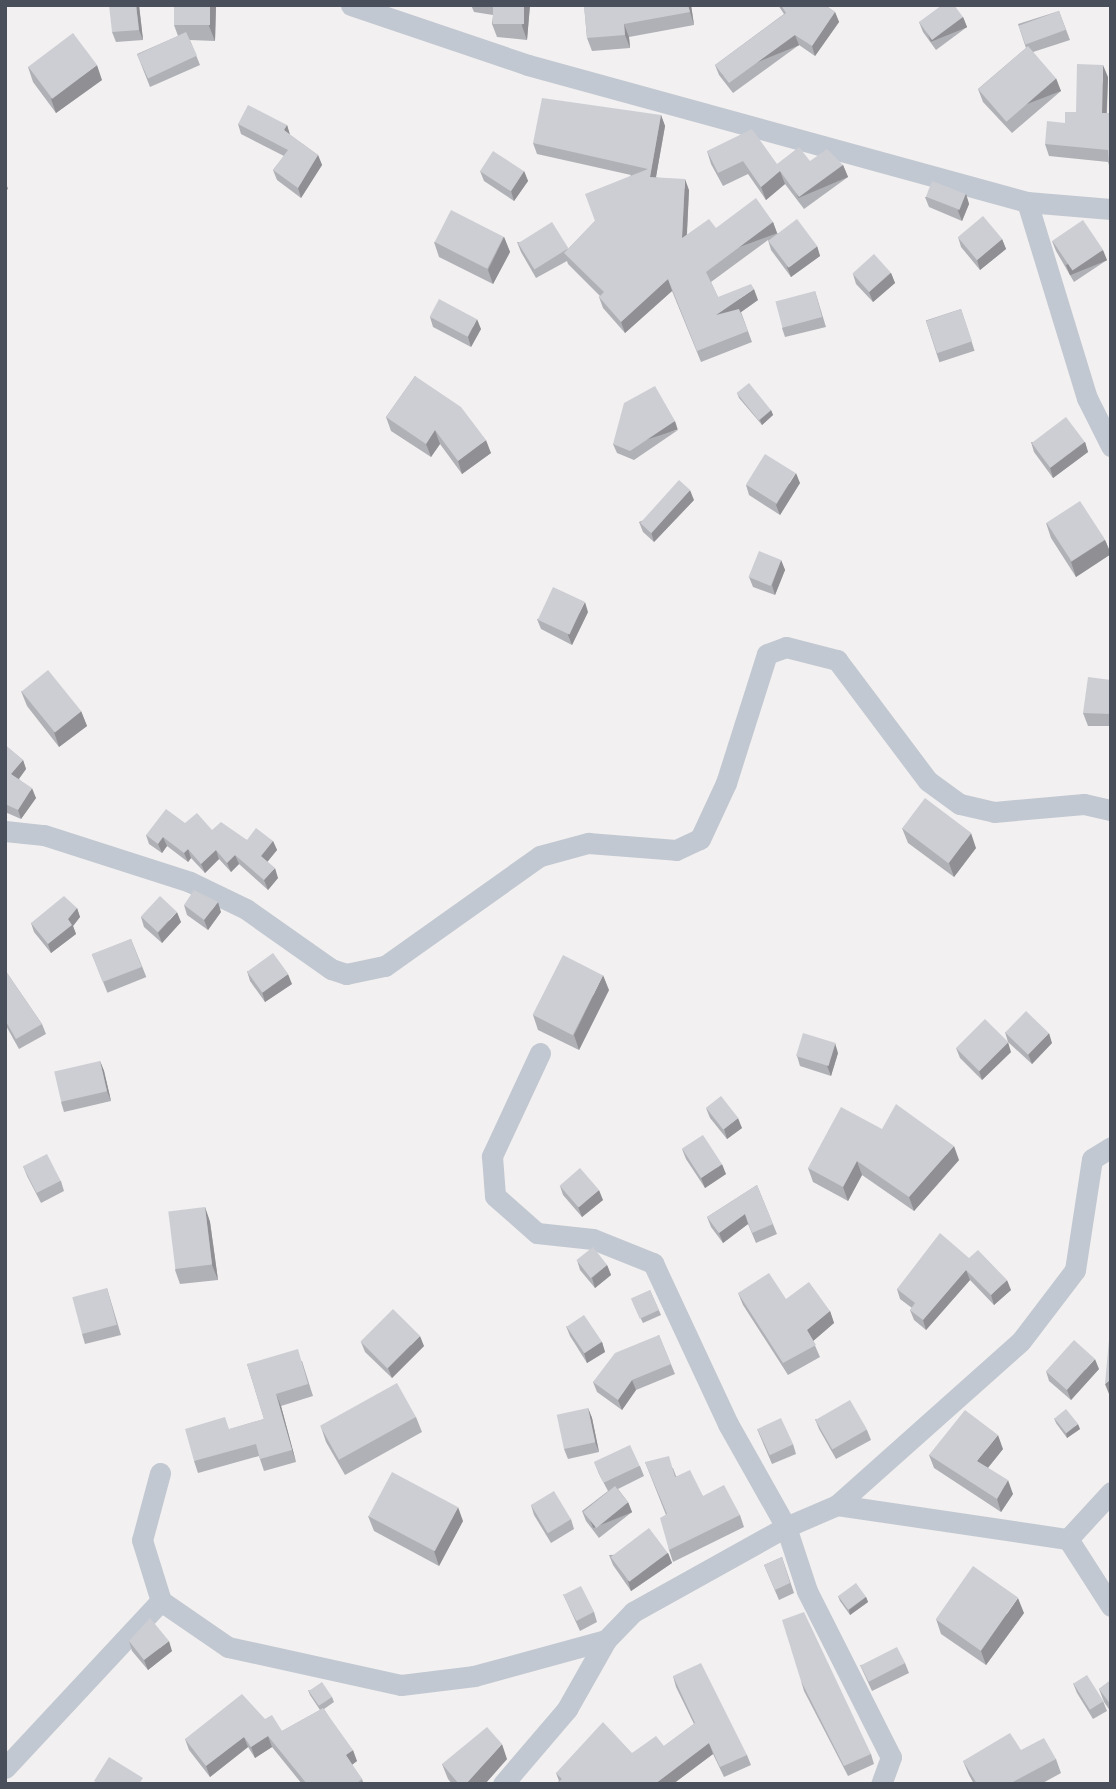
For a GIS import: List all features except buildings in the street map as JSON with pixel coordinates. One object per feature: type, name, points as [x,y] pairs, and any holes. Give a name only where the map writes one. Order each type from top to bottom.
[{"type":"street","points":[[351,5],[528,65],[1027,202],[1111,209]]},
{"type":"street","points":[[1027,202],[1087,398],[1111,446]]},
{"type":"street","points":[[5,831],[44,835],[190,882],[246,909],[331,969],[346,974],[385,966],[540,856],[588,843],[676,850],[700,839],[726,783],[767,654],[786,646],[837,660],[928,781],[960,804],[994,812],[1084,803],[1111,810]]},
{"type":"street","points":[[540,1053],[492,1156],[495,1196],[537,1233],[593,1238],[653,1263],[728,1424],[786,1527],[807,1591],[891,1757],[881,1784]]},
{"type":"street","points":[[503,1784],[568,1709],[606,1640],[633,1612],[786,1527],[837,1505],[1021,1340],[1074,1270],[1092,1159],[1111,1147]]},
{"type":"street","points":[[160,1473],[142,1540],[161,1601],[228,1647],[401,1685],[474,1676],[606,1640]]},
{"type":"street","points":[[1068,1539],[1111,1492]]},
{"type":"street","points":[[837,1505],[1068,1539],[1111,1606]]},
{"type":"street","points":[[5,1768],[161,1601]]}]
